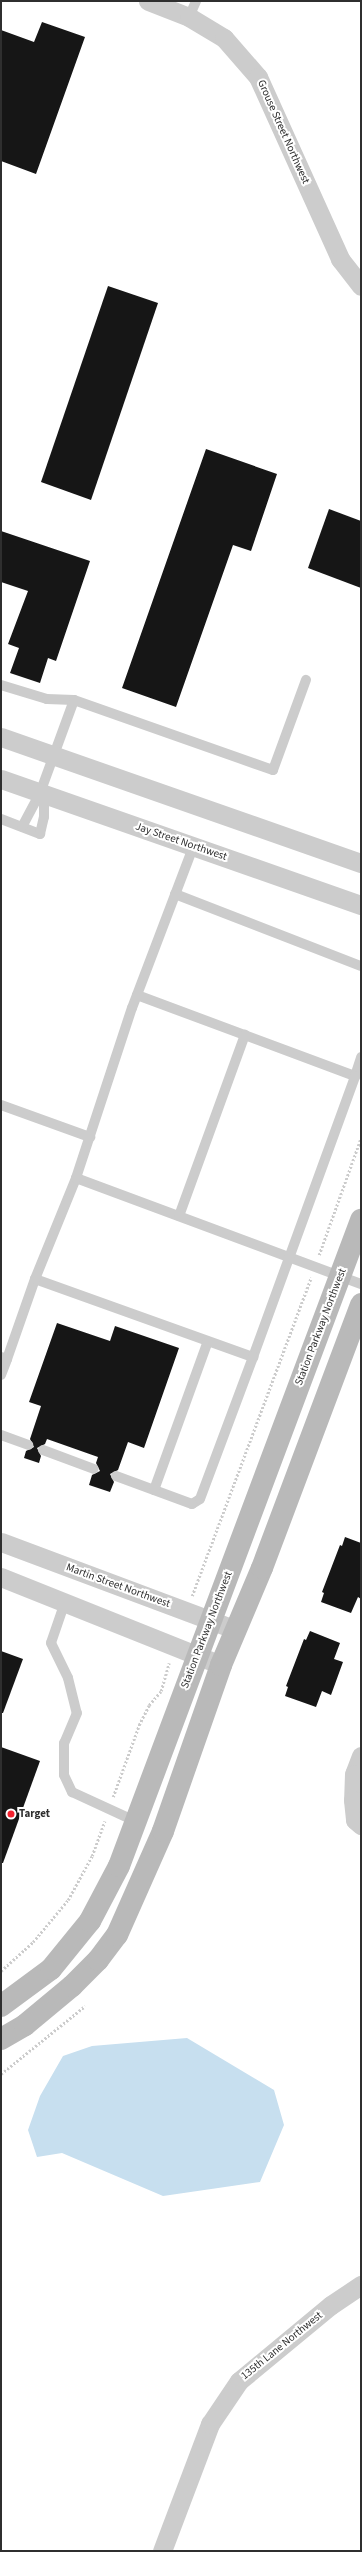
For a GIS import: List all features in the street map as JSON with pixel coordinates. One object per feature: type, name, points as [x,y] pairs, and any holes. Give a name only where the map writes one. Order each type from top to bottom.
[{"type":"street","name":"Grouse Street Northwest","points":[[148,1],[193,9],[224,38],[258,77],[340,259],[361,286]]},
{"type":"street","points":[[1,737],[361,863]]},
{"type":"street","name":"Jay Street Northwest","points":[[1,779],[361,905]]},
{"type":"street","name":"Station Parkway Northwest","points":[[1,2006],[51,1969],[90,1922],[119,1866],[361,1220]]},
{"type":"street","points":[[1,2039],[31,2020],[72,1986],[98,1960],[117,1935],[163,1831],[221,1665],[262,1568],[361,1304]]},
{"type":"street","name":"Martin Street Northwest","points":[[1,1542],[236,1630]]},
{"type":"street","points":[[1,1577],[221,1665]]},
{"type":"street","points":[[361,1756],[354,1774],[353,1800],[355,1820],[361,1825]]},
{"type":"street","points":[[135,1821],[163,1831]]},
{"type":"street","name":"135th Lane Northwest","points":[[162,2551],[210,2424],[239,2381],[331,2305],[361,2285]]},
{"type":"lane","points":[[1,685],[47,699],[74,700],[273,770],[306,680]]},
{"type":"lane","points":[[22,827],[40,793],[74,700]]},
{"type":"lane","points":[[1,819],[40,834],[44,812],[40,793]]},
{"type":"lane","points":[[1,1375],[4,1358],[76,1178],[137,995],[194,846]]},
{"type":"lane","points":[[176,894],[361,966]]},
{"type":"lane","points":[[137,995],[355,1076]]},
{"type":"lane","points":[[179,1216],[245,1035]]},
{"type":"lane","points":[[116,1476],[192,1504],[200,1499],[361,1057]]},
{"type":"lane","points":[[1,1105],[90,1138]]},
{"type":"lane","points":[[76,1178],[361,1284]]},
{"type":"lane","points":[[35,1279],[253,1357]]},
{"type":"lane","points":[[154,1490],[208,1341]]},
{"type":"lane","points":[[1,1436],[28,1445]]},
{"type":"lane","points":[[43,1450],[94,1469]]},
{"type":"lane","points":[[65,1602],[51,1643],[68,1678],[77,1712],[64,1743],[64,1775],[72,1792],[135,1821]]},
{"type":"path","points":[[189,1612],[204,1559],[361,1138]]},
{"type":"path","points":[[1,2074],[85,2006]]},
{"type":"water","points":[[187,2038],[274,2090],[284,2125],[260,2182],[163,2196],[62,2153],[37,2157],[28,2130],[40,2096],[63,2056],[92,2046]]},
{"type":"building","points":[[42,22],[85,37],[36,174],[1,161],[1,30],[34,42]]},
{"type":"building","points":[[108,286],[158,303],[91,500],[41,482]]},
{"type":"building","points":[[206,449],[277,474],[251,551],[233,545],[176,707],[122,688]]},
{"type":"building","points":[[329,509],[361,521],[361,588],[308,568]]},
{"type":"building","points":[[1,531],[90,561],[56,661],[48,658],[40,683],[10,673],[19,648],[8,644],[28,591],[1,582]]},
{"type":"building","points":[[57,1323],[110,1341],[115,1326],[179,1348],[144,1448],[128,1442],[118,1470],[110,1474],[114,1482],[110,1492],[89,1485],[92,1475],[100,1471],[96,1463],[98,1457],[47,1439],[45,1444],[37,1448],[41,1456],[39,1463],[24,1458],[26,1451],[34,1447],[30,1439],[41,1406],[29,1402]]},
{"type":"building","points":[[345,1537],[361,1543],[361,1599],[358,1597],[351,1613],[321,1602],[324,1593],[322,1592],[340,1545],[342,1546]]},
{"type":"building","points":[[310,1631],[340,1643],[334,1659],[343,1662],[331,1695],[322,1691],[316,1707],[285,1696],[288,1687],[286,1686],[304,1639],[306,1640]]},
{"type":"building","points":[[1,1651],[23,1659],[3,1713],[1,1713]]},
{"type":"building","name":"Target","points":[[1,1747],[40,1761],[3,1863],[1,1863]]},
{"type":"place","name":"Target","points":[[11,1814]]}]
